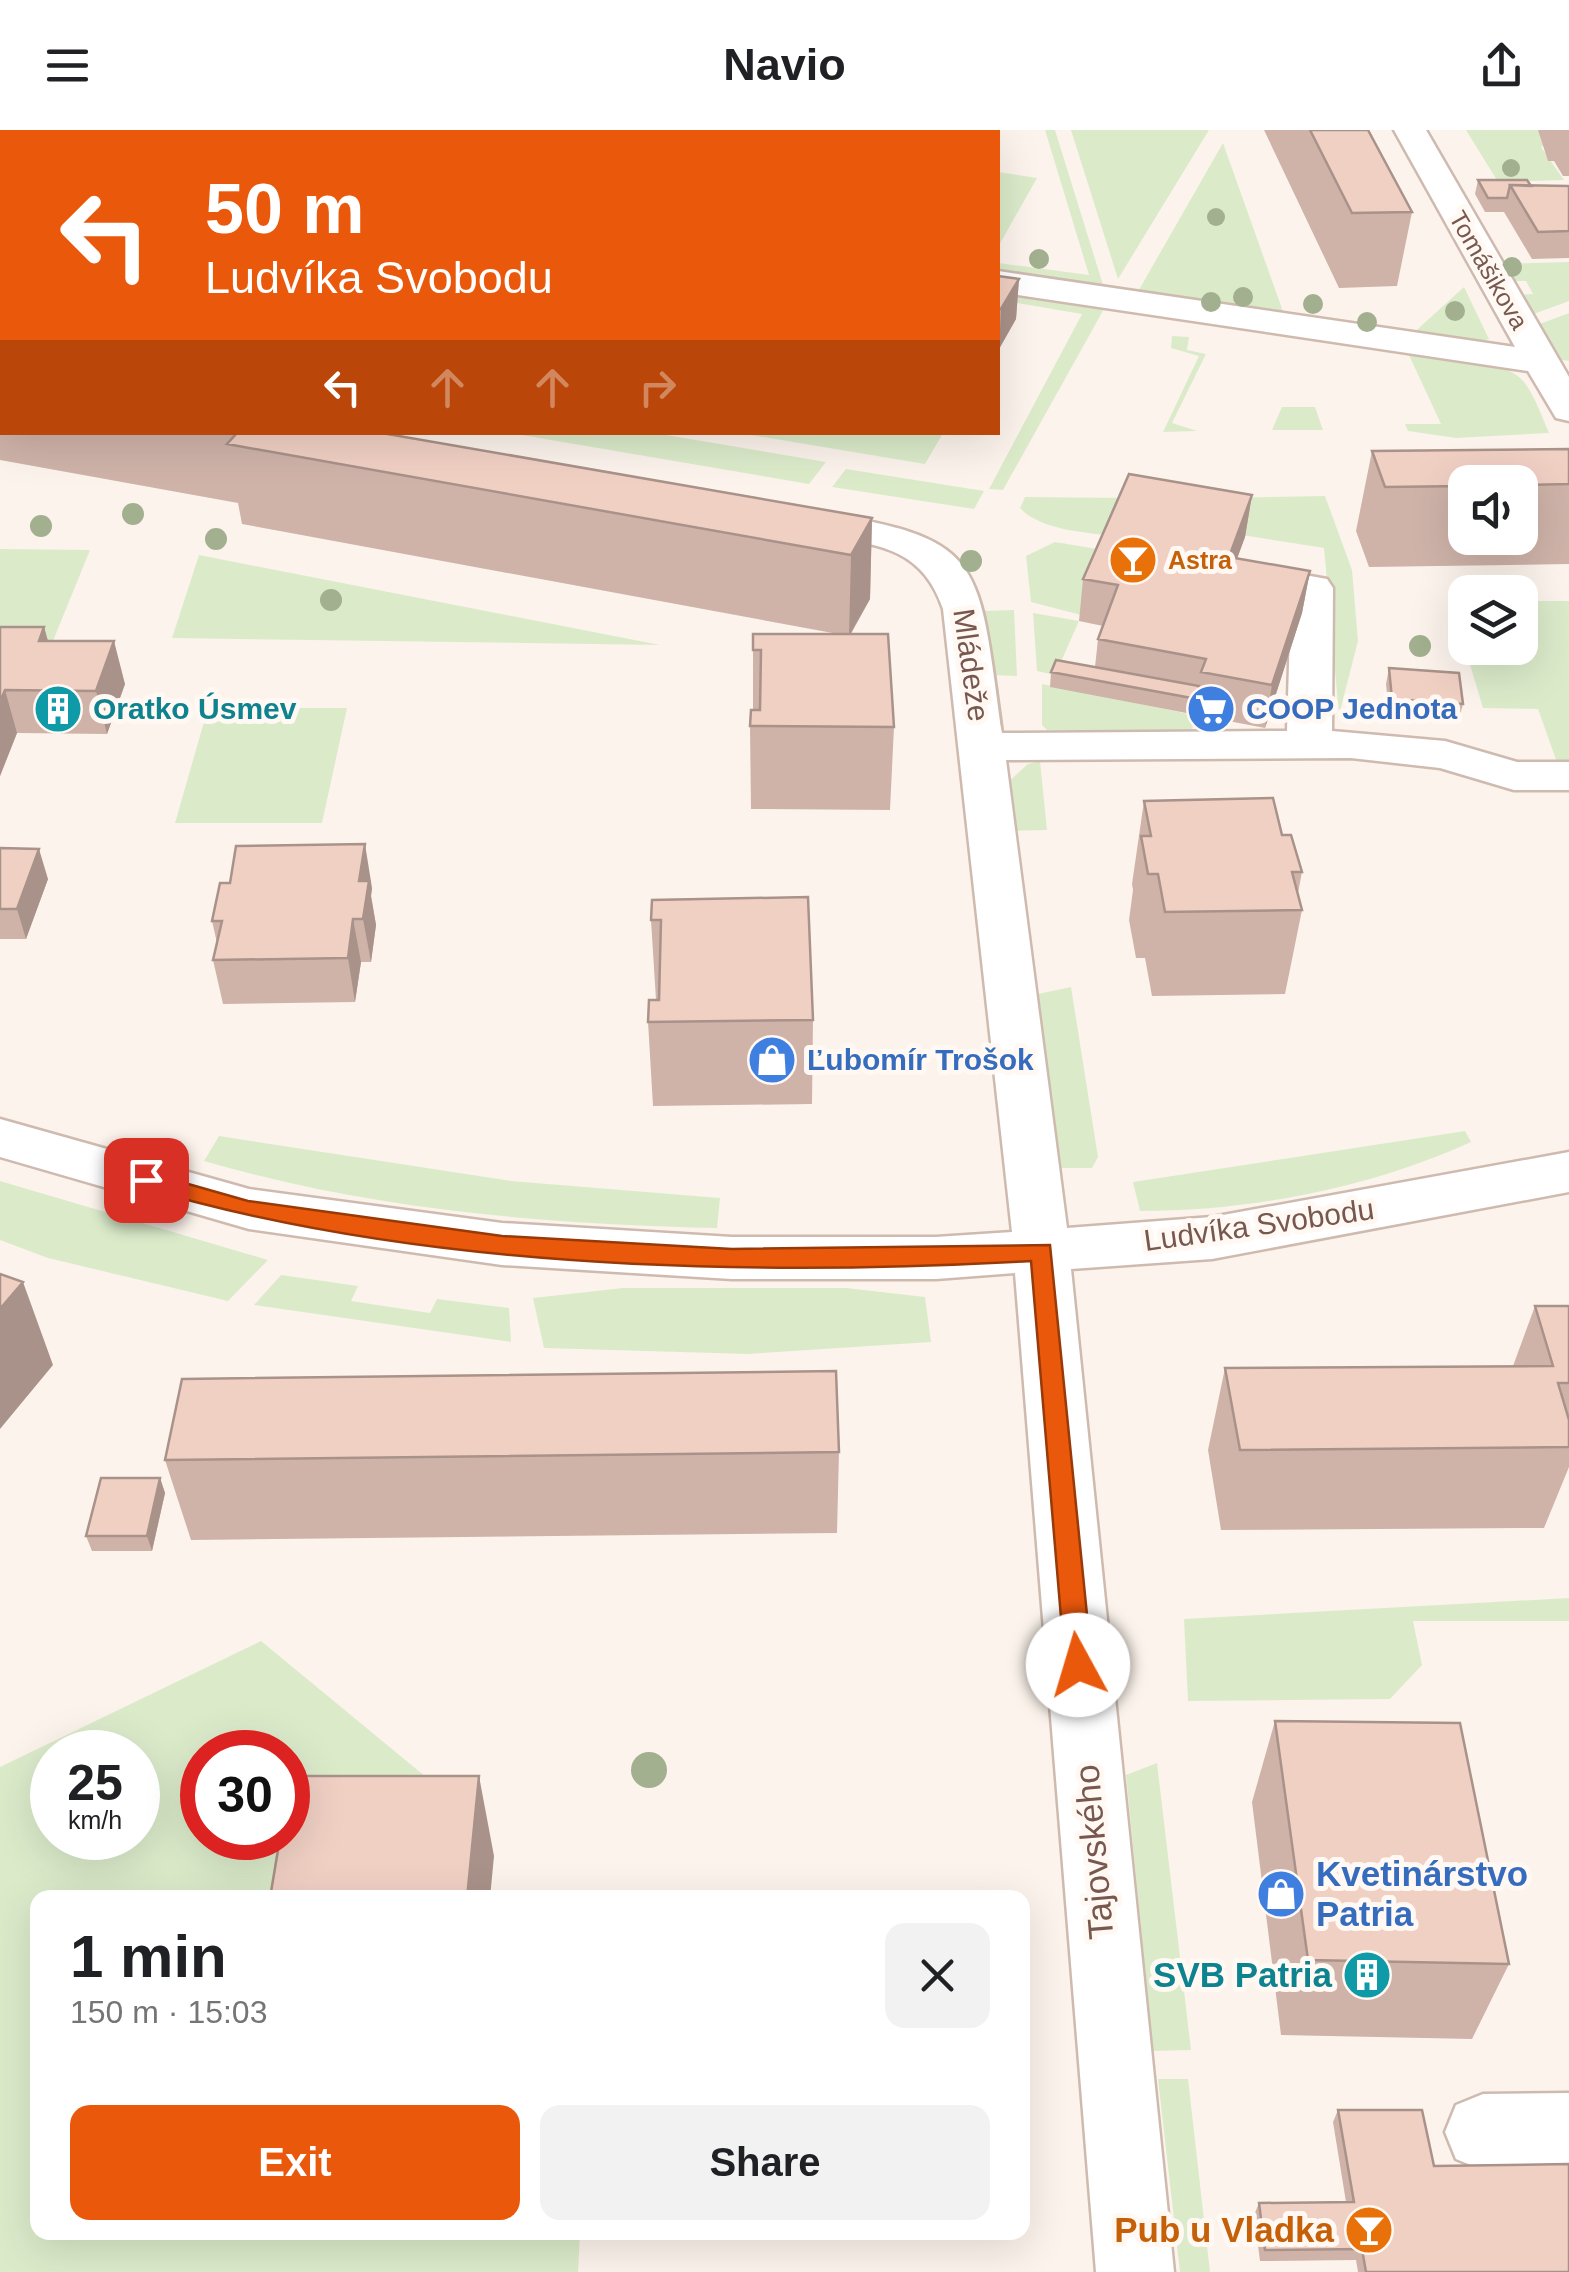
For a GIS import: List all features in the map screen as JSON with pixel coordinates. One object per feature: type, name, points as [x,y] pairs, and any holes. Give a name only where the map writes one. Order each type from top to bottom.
[{"type":"street","name":"Tomášikova","points":[[1410,130],[1569,410]]},
{"type":"street","points":[[1468,234],[1514,234]]},
{"type":"street","points":[[1000,282],[1540,362]]},
{"type":"street","name":"Mládeže","points":[[763,515],[919,543],[949,569],[961,595],[977,698],[1042,1252]]},
{"type":"street","points":[[1250,577],[1312,588],[1309,744]]},
{"type":"street","points":[[982,747],[1350,744],[1445,755],[1514,776],[1569,776]]},
{"type":"street","name":"Ludvíka Svobodu","points":[[0,1138],[248,1209],[502,1244],[732,1258],[936,1258],[1212,1238],[1569,1172]]},
{"type":"street","name":"Tajovského","points":[[1042,1252],[1135,2272]]},
{"type":"street","points":[[1483,2132],[1569,2131]]},
{"type":"green space","points":[[1045,130],[1055,130],[1104,288],[1000,274],[1000,263],[1089,275]]},
{"type":"green space","points":[[1071,130],[1209,130],[1118,279]]},
{"type":"green space","points":[[1466,130],[1568,130],[1541,147],[1564,180],[1498,182]]},
{"type":"green space","points":[[1223,143],[1285,317],[1136,295]]},
{"type":"green space","points":[[1000,172],[1037,178],[1000,243]]},
{"type":"green space","points":[[1569,262],[1569,301],[1531,315],[1518,295],[1533,294],[1526,281],[1507,281],[1497,264]]},
{"type":"green space","points":[[1464,287],[1489,339],[1470,345],[1409,337]]},
{"type":"green space","points":[[1019,291],[1105,305],[1003,490],[989,489],[1082,314],[1012,302]]},
{"type":"green space","points":[[1569,313],[1569,361],[1555,359],[1537,325]]},
{"type":"green space","points":[[1172,336],[1189,337],[1187,350],[1206,354],[1172,423],[1197,431],[1163,432],[1199,356],[1171,348]]},
{"type":"green space","points":[[1408,353],[1487,363],[1515,374],[1532,394],[1549,433],[1456,438],[1408,431],[1405,424],[1441,424]]},
{"type":"green space","points":[[1282,407],[1315,407],[1323,430],[1272,430]]},
{"type":"green space","points":[[522,435],[666,435],[826,462],[809,484]]},
{"type":"green space","points":[[751,435],[941,435],[925,464]]},
{"type":"green space","points":[[846,469],[984,491],[974,509],[832,487]]},
{"type":"green space","points":[[1325,496],[1352,570],[1358,641],[1339,715],[1324,548],[1153,521],[1162,499]]},
{"type":"green space","points":[[1025,497],[1128,498],[1116,536],[1039,521],[1020,508]]},
{"type":"green space","points":[[1055,542],[1109,551],[1081,615],[1031,602],[1026,556]]},
{"type":"green space","points":[[0,549],[90,550],[53,641],[0,640]]},
{"type":"green space","points":[[199,555],[660,645],[172,638]]},
{"type":"green space","points":[[1538,601],[1569,601],[1569,768],[1559,768],[1538,709],[1483,708],[1470,665],[1538,665]]},
{"type":"green space","points":[[1014,610],[1017,676],[990,675],[983,611]]},
{"type":"green space","points":[[1033,613],[1079,621],[1055,675],[1037,671]]},
{"type":"green space","points":[[1042,684],[1194,715],[1192,731],[1047,730],[1042,725]]},
{"type":"green space","points":[[208,708],[347,708],[322,823],[175,823]]},
{"type":"green space","points":[[1040,761],[1047,830],[1011,831],[1007,783],[1028,764]]},
{"type":"green space","points":[[1071,987],[1098,1157],[1092,1168],[1061,1168],[1033,995]]},
{"type":"green space","points":[[1465,1131],[1471,1142],[1432,1158],[1351,1184],[1267,1201],[1140,1211],[1133,1182]]},
{"type":"green space","points":[[219,1136],[511,1181],[720,1198],[717,1228],[523,1218],[330,1192],[204,1161]]},
{"type":"green space","points":[[0,1181],[268,1260],[228,1301],[48,1258],[0,1240]]},
{"type":"green space","points":[[281,1275],[358,1286],[351,1301],[430,1313],[437,1299],[509,1308],[511,1342],[254,1305]]},
{"type":"green space","points":[[623,1288],[846,1288],[925,1297],[931,1342],[748,1354],[544,1348],[533,1298]]},
{"type":"green space","points":[[1569,1598],[1569,1621],[1413,1621],[1422,1665],[1390,1699],[1188,1701],[1184,1619]]},
{"type":"green space","points":[[261,1641],[489,1829],[327,1890],[30,1890],[30,2240],[580,2240],[578,2272],[0,2272],[0,1767],[30,1753],[30,1860],[160,1860],[160,1730],[77,1730]]},
{"type":"green space","points":[[1157,1763],[1191,2050],[1153,2051],[1126,1775]]},
{"type":"green space","points":[[1158,2079],[1188,2079],[1210,2272],[1180,2272]]},
{"type":"building","points":[[1310,130],[1368,130],[1412,212],[1352,213]]},
{"type":"building","points":[[1478,180],[1527,180],[1531,186],[1510,185],[1507,198],[1488,198]]},
{"type":"building","points":[[1510,185],[1569,186],[1569,231],[1538,232]]},
{"type":"building","points":[[1000,276],[1019,279],[1001,309]]},
{"type":"building","points":[[235,435],[393,435],[872,518],[851,555],[227,444]]},
{"type":"building","points":[[1569,449],[1569,484],[1538,485],[1538,465],[1448,465],[1448,486],[1385,487],[1372,451]]},
{"type":"building","points":[[1129,474],[1252,495],[1229,557],[1310,571],[1272,685],[1201,672],[1206,659],[1098,639],[1118,585],[1083,579]]},
{"type":"building","points":[[0,627],[44,627],[39,641],[114,641],[96,691],[5,690],[0,702]]},
{"type":"building","points":[[753,634],[888,634],[894,727],[750,726],[751,710],[760,710],[761,650],[753,650]]},
{"type":"building","points":[[1056,660],[1199,686],[1197,699],[1051,672]]},
{"type":"building","points":[[1389,668],[1459,673],[1463,704],[1392,699]]},
{"type":"building","points":[[1273,798],[1282,835],[1291,835],[1302,872],[1292,872],[1302,910],[1165,912],[1158,874],[1148,874],[1141,836],[1151,836],[1144,801]]},
{"type":"building","points":[[365,844],[359,881],[369,881],[363,919],[353,919],[348,958],[213,960],[222,921],[212,921],[220,883],[230,883],[236,846]]},
{"type":"building","points":[[0,848],[39,849],[17,909],[0,909]]},
{"type":"building","points":[[808,897],[813,1020],[648,1022],[649,1000],[659,1000],[661,920],[651,920],[652,900]]},
{"type":"building","points":[[0,1274],[23,1282],[0,1309]]},
{"type":"building","points":[[1535,1306],[1569,1306],[1569,1383],[1558,1383],[1569,1420],[1569,1447],[1240,1450],[1225,1368],[1553,1366]]},
{"type":"building","points":[[836,1371],[839,1452],[165,1460],[182,1379]]},
{"type":"building","points":[[101,1478],[160,1478],[147,1536],[86,1536]]},
{"type":"building","points":[[1275,1721],[1460,1723],[1509,1964],[1308,1960]]},
{"type":"building","points":[[310,1776],[479,1776],[468,1890],[271,1890],[276,1860],[310,1860]]},
{"type":"building","points":[[1338,2110],[1422,2110],[1434,2166],[1569,2164],[1569,2272],[1366,2272],[1362,2249],[1265,2250],[1259,2203],[1354,2202]]},
{"type":"place","name":"Astra","points":[[1133,560]]},
{"type":"place","name":"Oratko Úsmev","points":[[58,709]]},
{"type":"place","name":"COOP Jednota","points":[[1211,709]]},
{"type":"place","name":"Ľubomír Trošok","points":[[772,1060]]},
{"type":"place","name":"Kvetinárstvo Patria","points":[[1281,1894]]},
{"type":"place","name":"SVB Patria","points":[[1367,1975]]},
{"type":"place","name":"Pub u Vladka","points":[[1369,2230]]},
{"type":"route","points":[[146,1180],[248,1209],[502,1244],[732,1258],[936,1258],[1042,1252],[1078,1665]]}]
